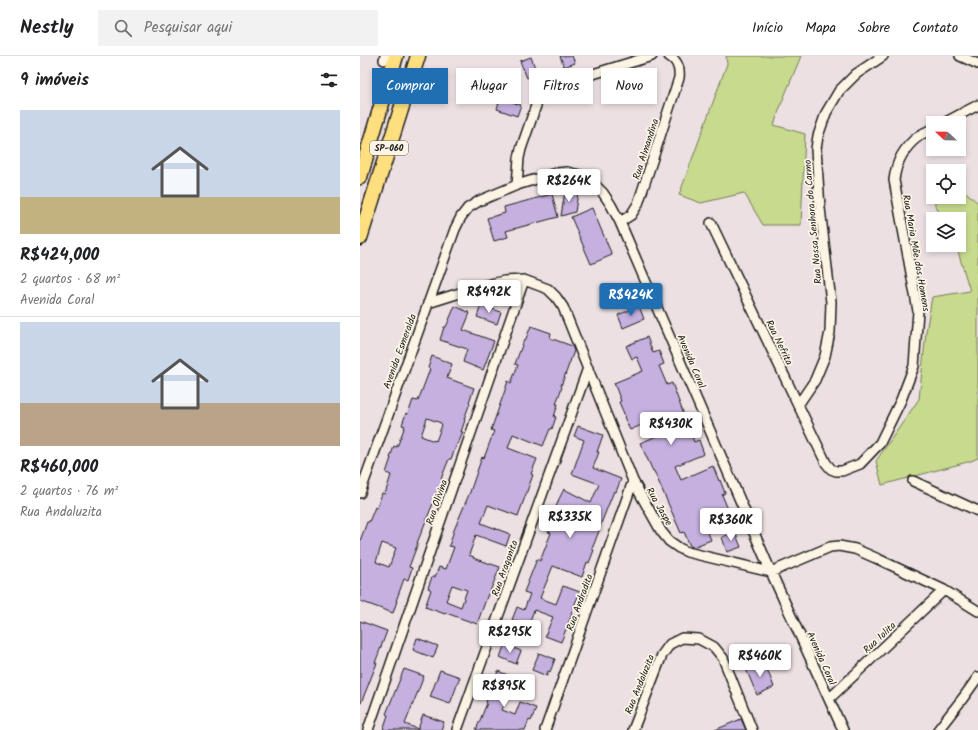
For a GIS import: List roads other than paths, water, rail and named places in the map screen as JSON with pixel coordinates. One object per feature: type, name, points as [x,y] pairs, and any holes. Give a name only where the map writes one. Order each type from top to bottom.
[{"type":"highway","name":"SP-060","points":[[360,238],[418,57]]},
{"type":"highway","name":"SP-060","points":[[360,176],[390,58]]},
{"type":"street","points":[[518,185],[518,158],[542,92],[547,88],[652,56]]},
{"type":"street","name":"Rua Almandina","points":[[620,222],[631,215],[638,204],[679,78],[680,71],[677,63],[669,56]]},
{"type":"street","name":"Rua Nossa Senhora do Carmo","points":[[798,405],[815,380],[825,356],[830,332],[831,302],[820,208],[816,149],[818,136],[826,112],[839,91],[856,74],[883,56]]},
{"type":"street","points":[[960,56],[978,64]]},
{"type":"street","points":[[957,116],[978,105]]},
{"type":"street","name":"Rua Maria Mãe dos Homens","points":[[831,469],[842,471],[860,464],[880,443],[901,400],[914,366],[918,310],[894,180],[896,167],[899,160],[908,147],[918,137],[926,133]]},
{"type":"street","name":"Avenida Coral","points":[[461,217],[468,208],[479,201],[518,185],[556,173],[567,172],[580,175],[592,182],[603,193],[620,222],[771,572],[843,730]]},
{"type":"street","name":"Avenida Esmeralda","points":[[360,494],[428,303],[461,217]]},
{"type":"street","name":"Rua Nefrita","points":[[711,223],[826,463],[831,469]]},
{"type":"street","name":"Rua Jaspe","points":[[428,303],[482,286],[504,282],[524,280],[548,289],[563,307],[633,481],[661,531],[669,541],[678,548],[687,552],[771,572]]},
{"type":"street","name":"Rua Olivina","points":[[368,730],[524,280]]},
{"type":"street","name":"Rua Aragonita","points":[[457,730],[588,368]]},
{"type":"street","name":"Rua Andradita","points":[[545,730],[633,481]]},
{"type":"street","points":[[913,481],[978,511]]},
{"type":"street","points":[[771,572],[830,547],[839,546],[855,549],[944,590],[978,611]]},
{"type":"street","name":"Rua Iolita","points":[[829,699],[944,590]]},
{"type":"street","name":"Rua Andaluzita","points":[[632,730],[662,655],[670,644],[682,638],[700,638],[714,647],[723,658],[752,730]]},
{"type":"street","points":[[938,730],[964,698],[978,677]]}]
